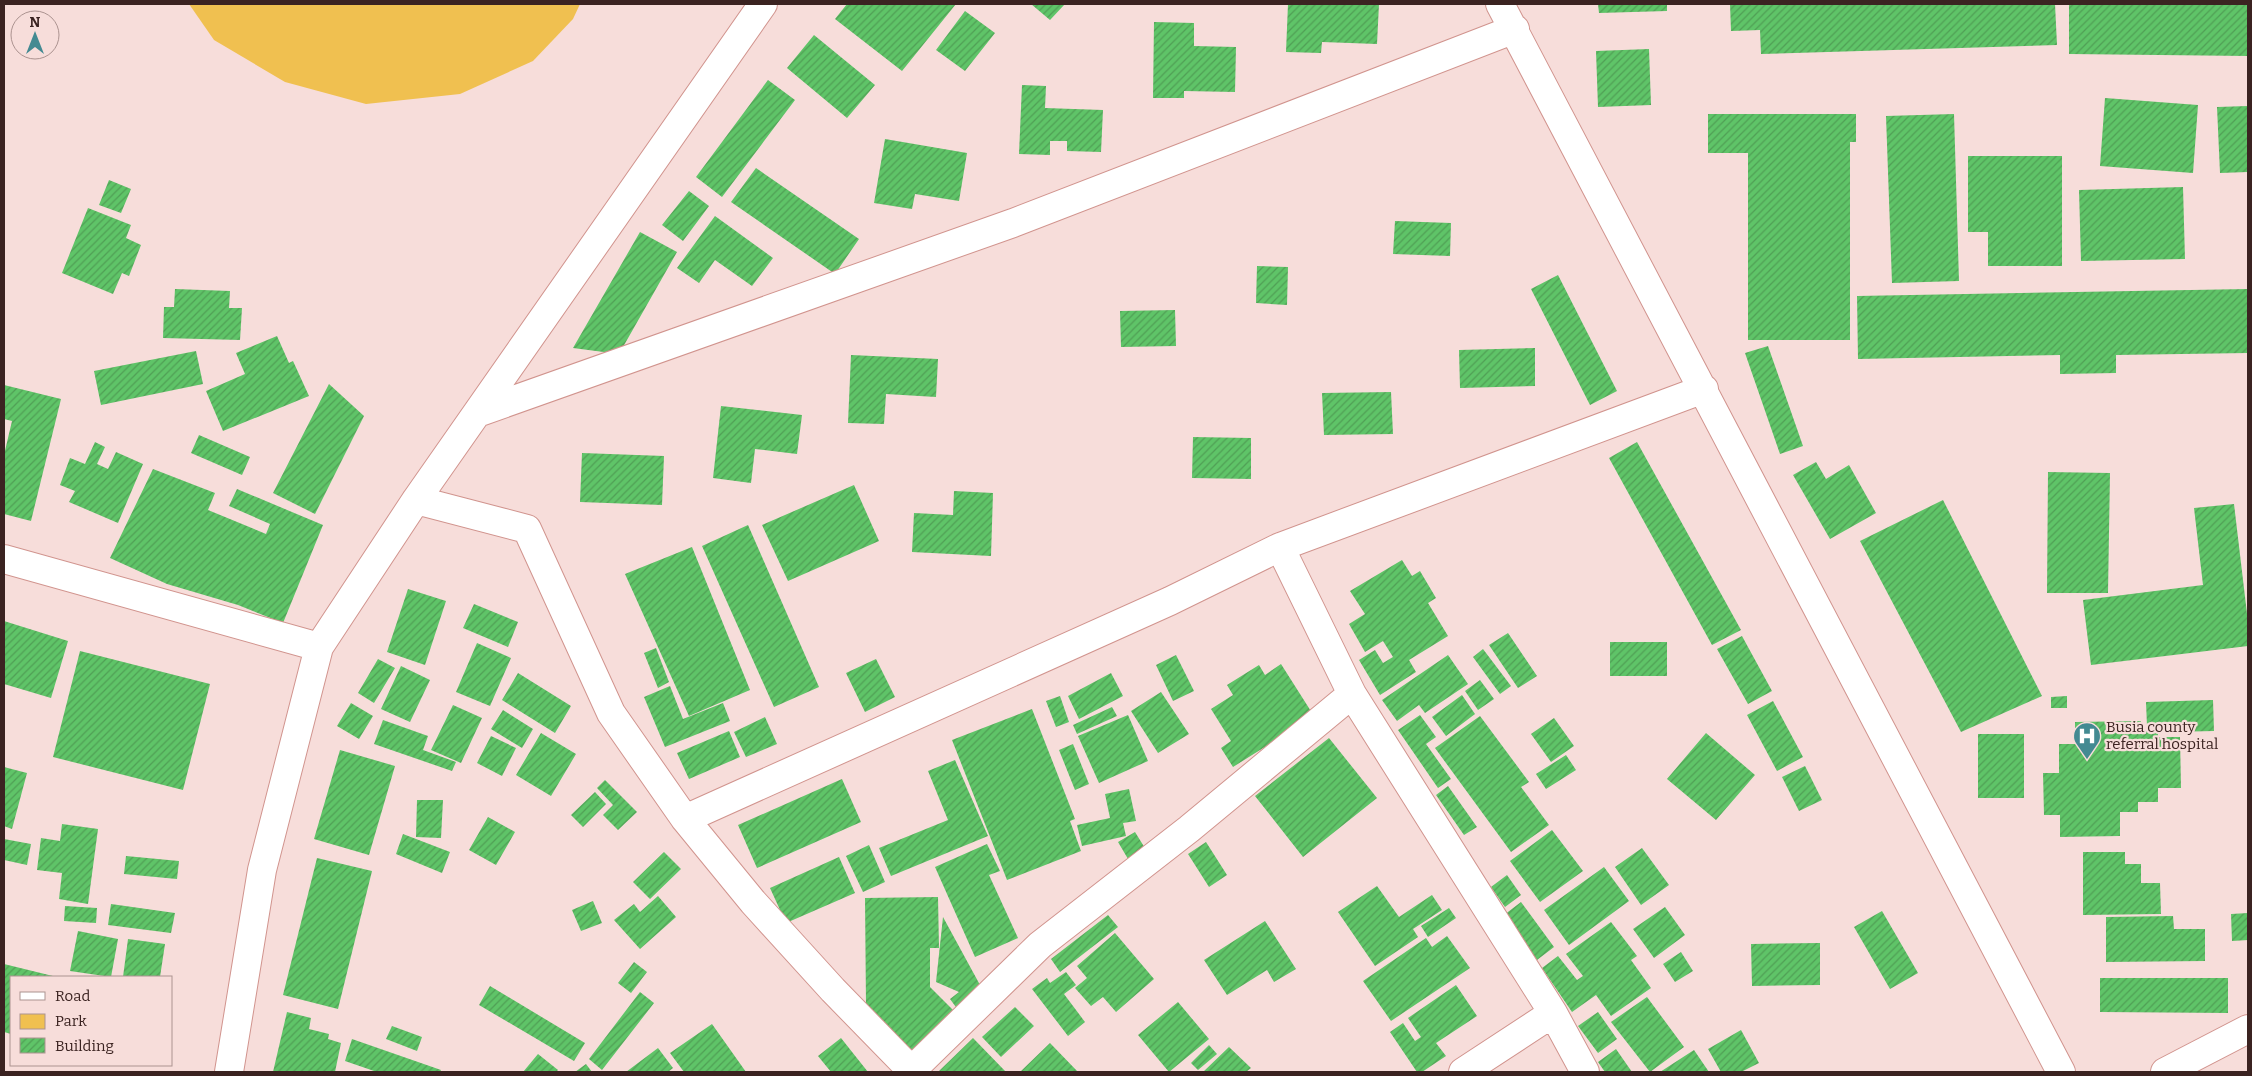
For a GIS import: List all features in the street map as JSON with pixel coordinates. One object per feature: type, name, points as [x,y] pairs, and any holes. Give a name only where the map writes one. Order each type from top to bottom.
[{"type":"street","points":[[229,1072],[262,870],[318,647],[416,500],[763,4]]},
{"type":"street","points":[[1500,4],[1515,29],[2061,1072]]},
{"type":"street","points":[[477,413],[1013,223],[1515,29]]},
{"type":"street","points":[[685,819],[1170,601],[1280,546],[1704,389]]},
{"type":"street","points":[[416,500],[527,529],[611,713],[685,819],[753,902],[833,990],[912,1071],[1040,945],[1189,829],[1352,694]]},
{"type":"street","points":[[1280,546],[1352,694],[1553,1013],[1585,1072]]},
{"type":"street","points":[[4,559],[318,647]]},
{"type":"street","points":[[1463,1072],[1553,1013]]},
{"type":"street","points":[[2165,1072],[2248,1029]]},
{"type":"green space","points":[[189,4],[580,4],[573,19],[533,61],[460,94],[366,104],[285,82],[214,40]]},
{"type":"building","points":[[847,4],[956,4],[902,71],[835,19]]},
{"type":"building","points":[[1031,4],[1065,4],[1050,20]]},
{"type":"building","points":[[1288,4],[1379,4],[1377,44],[1322,42],[1321,53],[1286,52]]},
{"type":"building","points":[[1598,4],[1667,4],[1667,11],[1599,13]]},
{"type":"building","points":[[1730,4],[2055,4],[2057,45],[1761,54],[1760,30],[1731,31]]},
{"type":"building","points":[[2069,4],[2248,4],[2248,56],[2069,54]]},
{"type":"building","points":[[965,11],[995,33],[965,71],[936,50]]},
{"type":"building","points":[[1154,22],[1194,23],[1194,46],[1236,47],[1235,92],[1184,91],[1184,98],[1153,98]]},
{"type":"building","points":[[814,35],[875,85],[847,118],[787,68]]},
{"type":"building","points":[[1649,49],[1651,105],[1598,107],[1596,51]]},
{"type":"building","points":[[768,80],[795,100],[722,197],[696,177]]},
{"type":"building","points":[[1022,85],[1046,86],[1045,108],[1103,110],[1101,152],[1067,151],[1067,141],[1050,141],[1050,155],[1019,154]]},
{"type":"building","points":[[2105,98],[2198,105],[2193,173],[2100,166]]},
{"type":"building","points":[[2248,106],[2248,172],[2220,173],[2217,107]]},
{"type":"building","points":[[1708,114],[1856,114],[1856,142],[1850,142],[1850,340],[1748,340],[1748,153],[1708,153]]},
{"type":"building","points":[[1954,114],[1959,281],[1892,283],[1886,116]]},
{"type":"building","points":[[885,139],[967,153],[959,201],[915,194],[912,209],[874,203]]},
{"type":"building","points":[[1968,156],[2062,156],[2062,266],[1988,266],[1988,232],[1968,232]]},
{"type":"building","points":[[756,168],[859,239],[835,274],[731,202]]},
{"type":"building","points":[[109,180],[131,189],[121,213],[99,205]]},
{"type":"building","points":[[2183,187],[2185,259],[2081,261],[2079,190]]},
{"type":"building","points":[[689,191],[709,206],[683,241],[662,225]]},
{"type":"building","points":[[88,208],[131,225],[126,238],[141,245],[129,276],[122,273],[113,294],[62,273]]},
{"type":"building","points":[[715,216],[773,258],[752,286],[715,260],[699,283],[677,268]]},
{"type":"building","points":[[1395,221],[1451,223],[1450,256],[1393,254]]},
{"type":"building","points":[[640,232],[677,252],[619,354],[573,348]]},
{"type":"building","points":[[1257,266],[1288,267],[1287,305],[1256,303]]},
{"type":"building","points":[[1558,275],[1617,391],[1590,405],[1531,289]]},
{"type":"building","points":[[175,289],[230,291],[229,308],[242,308],[240,340],[163,338],[164,307],[174,307]]},
{"type":"building","points":[[2248,289],[2248,353],[2116,355],[2116,373],[2060,374],[2060,355],[1858,359],[1857,296]]},
{"type":"building","points":[[1175,310],[1176,346],[1121,347],[1120,311]]},
{"type":"building","points":[[277,336],[289,363],[293,361],[309,396],[223,431],[206,391],[245,374],[236,353]]},
{"type":"building","points":[[1768,346],[1803,446],[1780,454],[1745,353]]},
{"type":"building","points":[[1535,348],[1535,386],[1460,388],[1459,350]]},
{"type":"building","points":[[196,351],[203,384],[101,405],[94,371]]},
{"type":"building","points":[[851,355],[938,359],[936,397],[886,394],[884,424],[848,423]]},
{"type":"building","points":[[329,384],[364,416],[315,514],[273,493]]},
{"type":"building","points":[[4,385],[61,399],[31,521],[4,514],[4,455],[12,421],[4,419]]},
{"type":"building","points":[[1391,392],[1393,434],[1324,435],[1322,393]]},
{"type":"building","points":[[721,406],[802,415],[797,454],[755,449],[751,483],[713,478]]},
{"type":"building","points":[[199,435],[250,457],[242,475],[191,453]]},
{"type":"building","points":[[1193,437],[1251,438],[1251,479],[1192,478]]},
{"type":"building","points":[[95,442],[105,447],[97,464],[108,469],[116,452],[143,464],[118,523],[69,502],[75,491],[60,485],[70,458],[85,464]]},
{"type":"building","points":[[1637,442],[1741,630],[1712,645],[1609,458]]},
{"type":"building","points":[[582,453],[664,456],[662,505],[580,502]]},
{"type":"building","points":[[1816,462],[1826,479],[1849,465],[1876,513],[1830,539],[1793,475]]},
{"type":"building","points":[[153,469],[215,493],[208,510],[266,534],[270,524],[229,506],[237,489],[323,525],[283,623],[238,605],[167,584],[110,558]]},
{"type":"building","points":[[2048,472],[2110,473],[2108,593],[2047,593]]},
{"type":"building","points":[[854,485],[879,541],[788,581],[762,525]]},
{"type":"building","points":[[954,491],[993,493],[991,556],[912,552],[914,513],[953,515]]},
{"type":"building","points":[[1943,500],[2042,696],[1961,732],[1860,541]]},
{"type":"building","points":[[2234,504],[2248,622],[2248,646],[2091,665],[2083,600],[2203,585],[2194,508]]},
{"type":"building","points":[[748,525],[819,687],[774,707],[702,546]]},
{"type":"building","points":[[692,547],[750,690],[689,716],[625,574]]},
{"type":"building","points":[[1402,560],[1412,576],[1420,571],[1436,598],[1428,603],[1448,636],[1409,660],[1416,672],[1380,695],[1359,660],[1375,650],[1383,663],[1393,657],[1383,641],[1365,652],[1349,624],[1365,614],[1350,591]]},
{"type":"building","points":[[408,589],[446,601],[425,665],[387,652]]},
{"type":"building","points":[[474,604],[518,622],[508,647],[463,628]]},
{"type":"building","points":[[4,621],[68,641],[51,698],[4,684]]},
{"type":"building","points":[[1508,633],[1537,676],[1518,688],[1489,645]]},
{"type":"building","points":[[1742,636],[1772,691],[1748,704],[1717,649]]},
{"type":"building","points":[[1610,642],[1667,642],[1667,676],[1610,676]]},
{"type":"building","points":[[477,643],[511,658],[490,706],[456,692]]},
{"type":"building","points":[[656,648],[669,682],[658,688],[644,653]]},
{"type":"building","points":[[1483,649],[1511,686],[1500,694],[1473,657]]},
{"type":"building","points":[[80,651],[210,684],[183,790],[53,757]]},
{"type":"building","points":[[1176,655],[1194,691],[1173,701],[1156,665]]},
{"type":"building","points":[[1448,655],[1468,684],[1425,713],[1419,705],[1397,721],[1382,700]]},
{"type":"building","points":[[378,659],[395,668],[374,703],[358,693]]},
{"type":"building","points":[[876,659],[895,697],[865,712],[846,673]]},
{"type":"building","points":[[1281,664],[1314,716],[1233,767],[1221,748],[1231,741],[1211,709],[1233,695],[1227,685],[1259,665],[1265,675]]},
{"type":"building","points":[[401,666],[430,680],[410,722],[381,709]]},
{"type":"building","points":[[518,673],[571,706],[555,733],[502,700]]},
{"type":"building","points":[[1111,673],[1123,696],[1079,719],[1068,696]]},
{"type":"building","points":[[1480,680],[1494,699],[1478,710],[1465,691]]},
{"type":"building","points":[[670,686],[683,719],[723,703],[730,721],[665,747],[644,697]]},
{"type":"building","points":[[1161,692],[1189,734],[1158,753],[1131,711]]},
{"type":"building","points":[[1462,695],[1475,714],[1446,736],[1432,717]]},
{"type":"building","points":[[1060,696],[1069,722],[1056,727],[1046,701]]},
{"type":"building","points":[[2067,696],[2067,708],[2051,708],[2051,697]]},
{"type":"building","points":[[2213,700],[2214,731],[2171,732],[2171,726],[2147,726],[2146,702]]},
{"type":"building","points":[[1773,701],[1803,757],[1777,771],[1747,715]]},
{"type":"building","points":[[351,703],[373,716],[359,739],[337,726]]},
{"type":"building","points":[[453,705],[482,718],[461,763],[431,750]]},
{"type":"building","points":[[1112,707],[1117,716],[1077,734],[1073,725]]},
{"type":"building","points":[[1032,709],[1075,819],[1070,821],[1081,851],[1007,880],[952,740]]},
{"type":"building","points":[[503,710],[533,729],[522,748],[491,729]]},
{"type":"building","points":[[1128,715],[1148,761],[1099,783],[1078,736]]},
{"type":"building","points":[[1420,715],[1436,737],[1426,744],[1451,779],[1438,788],[1398,730]]},
{"type":"building","points":[[1480,716],[1529,782],[1521,787],[1549,825],[1511,852],[1435,748]]},
{"type":"building","points":[[765,717],[777,744],[746,757],[734,732]]},
{"type":"building","points":[[1554,718],[1574,746],[1551,762],[1531,734]]},
{"type":"building","points":[[383,720],[428,736],[423,750],[456,762],[452,771],[374,744]]},
{"type":"building","points":[[2141,721],[2141,731],[2158,731],[2158,737],[2180,737],[2181,788],[2158,788],[2158,802],[2138,802],[2138,812],[2120,812],[2120,836],[2060,837],[2060,815],[2044,815],[2043,773],[2059,773],[2059,744],[2075,744],[2075,722]]},
{"type":"building","points":[[729,731],[740,757],[689,779],[677,753]]},
{"type":"building","points":[[541,733],[576,754],[551,796],[516,775]]},
{"type":"building","points":[[1706,733],[1755,775],[1716,820],[1667,779]]},
{"type":"building","points":[[1978,734],[2024,734],[2024,798],[1978,798]]},
{"type":"building","points":[[491,736],[516,748],[502,776],[477,763]]},
{"type":"building","points":[[1329,738],[1377,798],[1303,857],[1255,796]]},
{"type":"building","points":[[1073,744],[1089,784],[1075,790],[1059,750]]},
{"type":"building","points":[[340,750],[395,766],[369,855],[314,839]]},
{"type":"building","points":[[1566,755],[1576,770],[1546,789],[1536,774]]},
{"type":"building","points":[[955,760],[988,836],[891,876],[879,848],[948,820],[928,771]]},
{"type":"building","points":[[1805,766],[1822,800],[1799,811],[1782,777]]},
{"type":"building","points":[[4,767],[27,773],[12,829],[4,826]]},
{"type":"building","points":[[842,779],[861,822],[757,868],[738,825]]},
{"type":"building","points":[[605,780],[637,812],[618,830],[603,815],[613,805],[597,788]]},
{"type":"building","points":[[1448,786],[1477,827],[1464,835],[1436,795]]},
{"type":"building","points":[[1129,789],[1136,821],[1123,823],[1126,836],[1082,846],[1077,825],[1110,818],[1105,794]]},
{"type":"building","points":[[595,792],[606,804],[583,827],[571,815]]},
{"type":"building","points":[[417,800],[443,800],[441,838],[416,837]]},
{"type":"building","points":[[488,817],[515,832],[496,865],[469,850]]},
{"type":"building","points":[[62,824],[98,829],[88,904],[59,899],[62,873],[37,870],[41,838],[60,841]]},
{"type":"building","points":[[1552,830],[1583,871],[1540,902],[1510,861]]},
{"type":"building","points":[[1135,832],[1148,853],[1131,864],[1118,842]]},
{"type":"building","points":[[403,834],[450,852],[442,873],[396,854]]},
{"type":"building","points":[[4,839],[31,844],[27,865],[4,860]]},
{"type":"building","points":[[1206,842],[1227,875],[1209,887],[1188,854]]},
{"type":"building","points":[[987,844],[1000,871],[989,875],[1018,938],[975,957],[935,867]]},
{"type":"building","points":[[869,845],[885,882],[863,892],[846,856]]},
{"type":"building","points":[[1642,848],[1669,885],[1641,905],[1615,867]]},
{"type":"building","points":[[664,852],[681,869],[650,899],[633,882]]},
{"type":"building","points":[[2083,852],[2125,852],[2125,864],[2141,864],[2141,883],[2160,883],[2161,914],[2083,915]]},
{"type":"building","points":[[126,856],[179,861],[177,879],[124,874]]},
{"type":"building","points":[[839,857],[855,893],[786,923],[770,888]]},
{"type":"building","points":[[317,858],[372,871],[338,1009],[283,995]]},
{"type":"building","points":[[1604,867],[1629,901],[1569,945],[1544,910]]},
{"type":"building","points":[[1507,875],[1521,895],[1505,907],[1491,887]]},
{"type":"building","points":[[1377,886],[1399,917],[1432,895],[1442,910],[1413,929],[1418,937],[1375,966],[1338,912]]},
{"type":"building","points":[[658,896],[676,917],[640,949],[614,920],[634,904],[640,912]]},
{"type":"building","points":[[938,897],[939,948],[930,948],[930,987],[957,1014],[915,1055],[866,1005],[865,898]]},
{"type":"building","points":[[593,901],[602,923],[581,931],[572,910]]},
{"type":"building","points":[[1521,902],[1554,947],[1537,960],[1504,915]]},
{"type":"building","points":[[111,904],[175,913],[171,933],[108,925]]},
{"type":"building","points":[[65,906],[97,908],[96,923],[64,921]]},
{"type":"building","points":[[1665,907],[1685,935],[1654,958],[1633,929]]},
{"type":"building","points":[[1449,908],[1456,918],[1428,937],[1421,926]]},
{"type":"building","points":[[1882,911],[1918,973],[1890,989],[1854,927]]},
{"type":"building","points":[[2248,913],[2248,940],[2232,941],[2231,914]]},
{"type":"building","points":[[1108,915],[1118,927],[1060,972],[1051,959]]},
{"type":"building","points":[[2173,916],[2174,929],[2205,929],[2205,961],[2106,962],[2106,917]]},
{"type":"building","points":[[943,917],[986,996],[961,1014],[950,999],[959,992],[936,982]]},
{"type":"building","points":[[1265,921],[1296,969],[1274,982],[1267,970],[1227,995],[1204,960]]},
{"type":"building","points":[[1611,922],[1637,956],[1631,960],[1651,988],[1611,1016],[1596,995],[1572,1012],[1542,968],[1558,956],[1577,980],[1583,976],[1566,954]]},
{"type":"building","points":[[78,931],[118,939],[111,976],[70,971]]},
{"type":"building","points":[[1115,933],[1154,979],[1116,1012],[1103,997],[1091,1006],[1075,988],[1087,978],[1077,966]]},
{"type":"building","points":[[1447,936],[1470,968],[1391,1021],[1363,981],[1426,938],[1432,947]]},
{"type":"building","points":[[128,939],[165,944],[160,976],[123,976]]},
{"type":"building","points":[[1820,943],[1820,985],[1752,986],[1751,944]]},
{"type":"building","points":[[1681,952],[1693,971],[1675,982],[1663,964]]},
{"type":"building","points":[[634,962],[647,972],[631,993],[618,983]]},
{"type":"building","points":[[4,964],[53,976],[10,976],[10,1034],[4,1032]]},
{"type":"building","points":[[1066,972],[1076,985],[1064,994],[1085,1022],[1068,1036],[1032,989],[1047,978],[1050,983]]},
{"type":"building","points":[[2100,978],[2228,978],[2228,1013],[2100,1012]]},
{"type":"building","points":[[1456,985],[1477,1016],[1436,1043],[1446,1056],[1422,1072],[1417,1072],[1390,1032],[1403,1023],[1415,1041],[1421,1037],[1408,1018]]},
{"type":"building","points":[[490,986],[585,1043],[574,1061],[479,1005]]},
{"type":"building","points":[[640,992],[654,1003],[602,1070],[589,1059]]},
{"type":"building","points":[[1647,997],[1684,1047],[1650,1072],[1611,1022]]},
{"type":"building","points":[[1178,1002],[1209,1039],[1169,1072],[1138,1035]]},
{"type":"building","points":[[1015,1007],[1034,1026],[1001,1057],[982,1037]]},
{"type":"building","points":[[287,1012],[311,1018],[309,1029],[329,1034],[328,1039],[341,1043],[335,1072],[273,1072]]},
{"type":"building","points":[[1598,1012],[1617,1039],[1598,1053],[1578,1026]]},
{"type":"building","points":[[712,1024],[746,1072],[684,1072],[670,1053]]},
{"type":"building","points":[[392,1026],[422,1037],[417,1051],[386,1039]]},
{"type":"building","points":[[1741,1030],[1759,1063],[1741,1072],[1721,1072],[1708,1049]]},
{"type":"building","points":[[841,1038],[868,1072],[831,1072],[818,1056]]},
{"type":"building","points":[[973,1038],[1006,1072],[938,1072]]},
{"type":"building","points":[[352,1039],[441,1070],[440,1072],[377,1072],[345,1061]]},
{"type":"building","points":[[1050,1043],[1078,1072],[1020,1072]]},
{"type":"building","points":[[1209,1045],[1217,1054],[1198,1070],[1191,1063]]},
{"type":"building","points":[[1229,1047],[1251,1068],[1246,1072],[1203,1072]]},
{"type":"building","points":[[658,1048],[673,1068],[668,1072],[626,1072]]},
{"type":"building","points":[[1616,1049],[1632,1072],[1605,1072],[1598,1062]]},
{"type":"building","points":[[1694,1050],[1709,1072],[1660,1072]]},
{"type":"building","points":[[538,1054],[558,1070],[556,1072],[523,1072]]},
{"type":"building","points":[[586,1064],[592,1072],[575,1072]]},
{"type":"place","name":"Busia county referral hospital","points":[[2087,760]]}]
